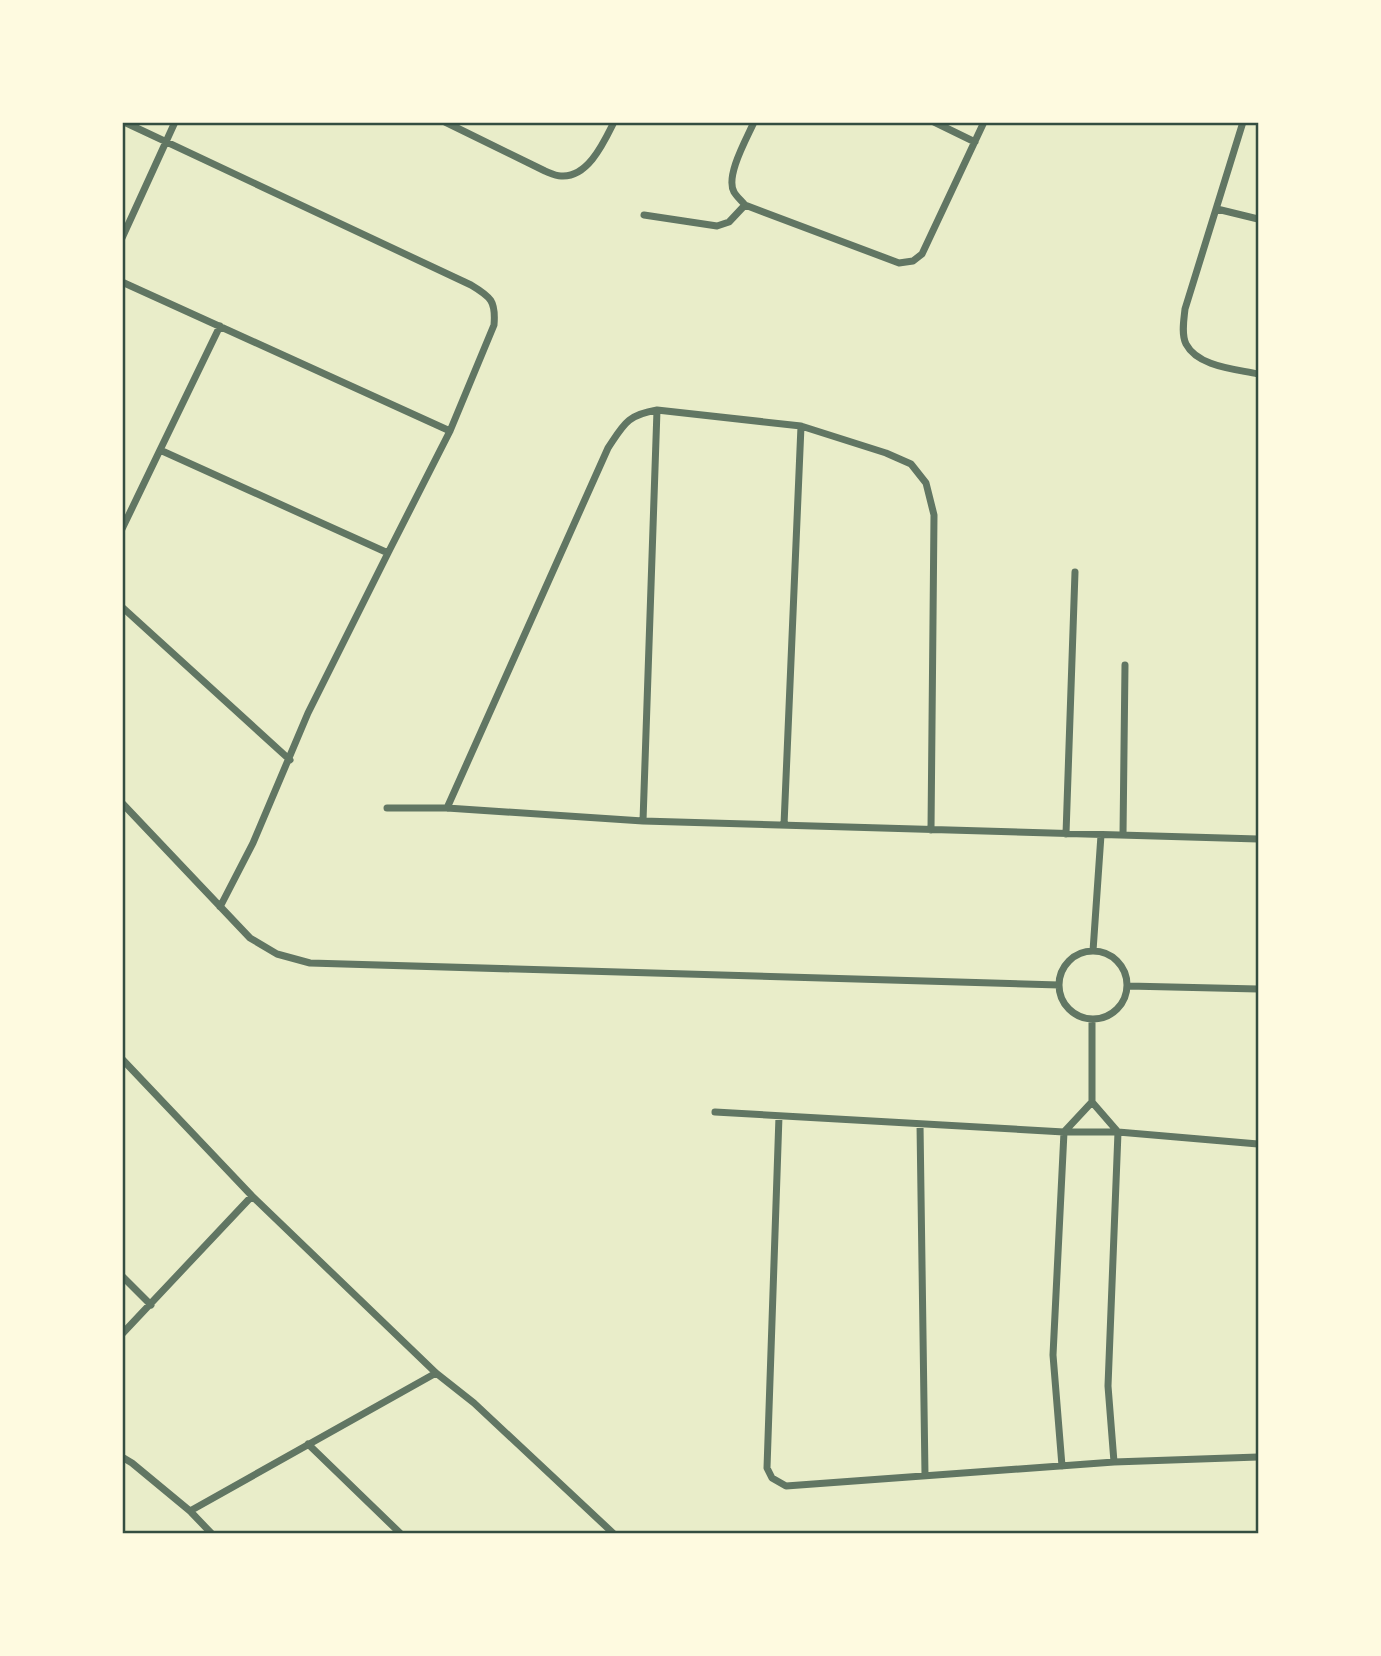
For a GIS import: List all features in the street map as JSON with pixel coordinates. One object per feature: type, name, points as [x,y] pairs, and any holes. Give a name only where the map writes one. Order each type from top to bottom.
[{"type":"street","points":[[124,122],[486,294],[493,303],[495,313],[494,325],[450,432],[308,713],[253,844],[220,907]]},
{"type":"street","points":[[122,238],[175,122]]},
{"type":"street","points":[[445,122],[545,172],[563,177],[578,171],[596,155],[614,122]]},
{"type":"street","points":[[754,122],[735,166],[732,180],[733,192],[745,205],[899,263],[913,261],[922,254],[984,122]]},
{"type":"street","points":[[934,122],[975,142]]},
{"type":"street","points":[[1243,122],[1185,309],[1184,326],[1186,343],[1198,355],[1214,364],[1258,374]]},
{"type":"street","points":[[644,215],[717,226],[729,222],[745,205]]},
{"type":"street","points":[[1217,209],[1258,219]]},
{"type":"street","points":[[122,282],[450,432]]},
{"type":"street","points":[[122,530],[220,326]]},
{"type":"street","points":[[643,821],[657,410]]},
{"type":"street","points":[[447,808],[608,448],[623,425],[637,413],[657,410],[801,426],[886,453],[911,464],[926,483],[934,514],[931,830]]},
{"type":"street","points":[[784,825],[801,426]]},
{"type":"street","points":[[160,450],[388,553]]},
{"type":"street","points":[[1066,834],[1075,572]]},
{"type":"street","points":[[122,607],[290,760]]},
{"type":"street","points":[[1124,835],[1125,665]]},
{"type":"street","points":[[122,803],[250,938],[276,954],[310,963],[1059,985]]},
{"type":"street","points":[[387,808],[447,808],[643,821],[1258,839]]},
{"type":"street","points":[[1093,951],[1101,835]]},
{"type":"street","points":[[1093,951],[1104,952],[1114,958],[1121,966],[1128,986],[1126,997],[1113,1014],[1092,1019],[1072,1012],[1065,1005],[1059,985],[1060,974],[1073,957],[1093,951]]},
{"type":"street","points":[[1128,986],[1258,989]]},
{"type":"street","points":[[1092,1019],[1092,1102],[1118,1132],[1108,1386],[1114,1462]]},
{"type":"street","points":[[122,1059],[252,1196],[436,1373],[474,1403],[614,1534]]},
{"type":"street","points":[[1062,1466],[1054,1355],[1064,1132],[1092,1102]]},
{"type":"street","points":[[715,1112],[1064,1132],[1118,1132],[1258,1144]]},
{"type":"street","points":[[779,1116],[767,1468],[772,1478],[786,1486],[1114,1462],[1258,1457]]},
{"type":"street","points":[[920,1124],[925,1475]]},
{"type":"street","points":[[122,1334],[252,1196]]},
{"type":"street","points":[[122,1276],[150,1306]]},
{"type":"street","points":[[190,1511],[436,1373]]},
{"type":"street","points":[[308,1444],[401,1534]]},
{"type":"street","points":[[122,1457],[190,1511],[212,1534]]}]
